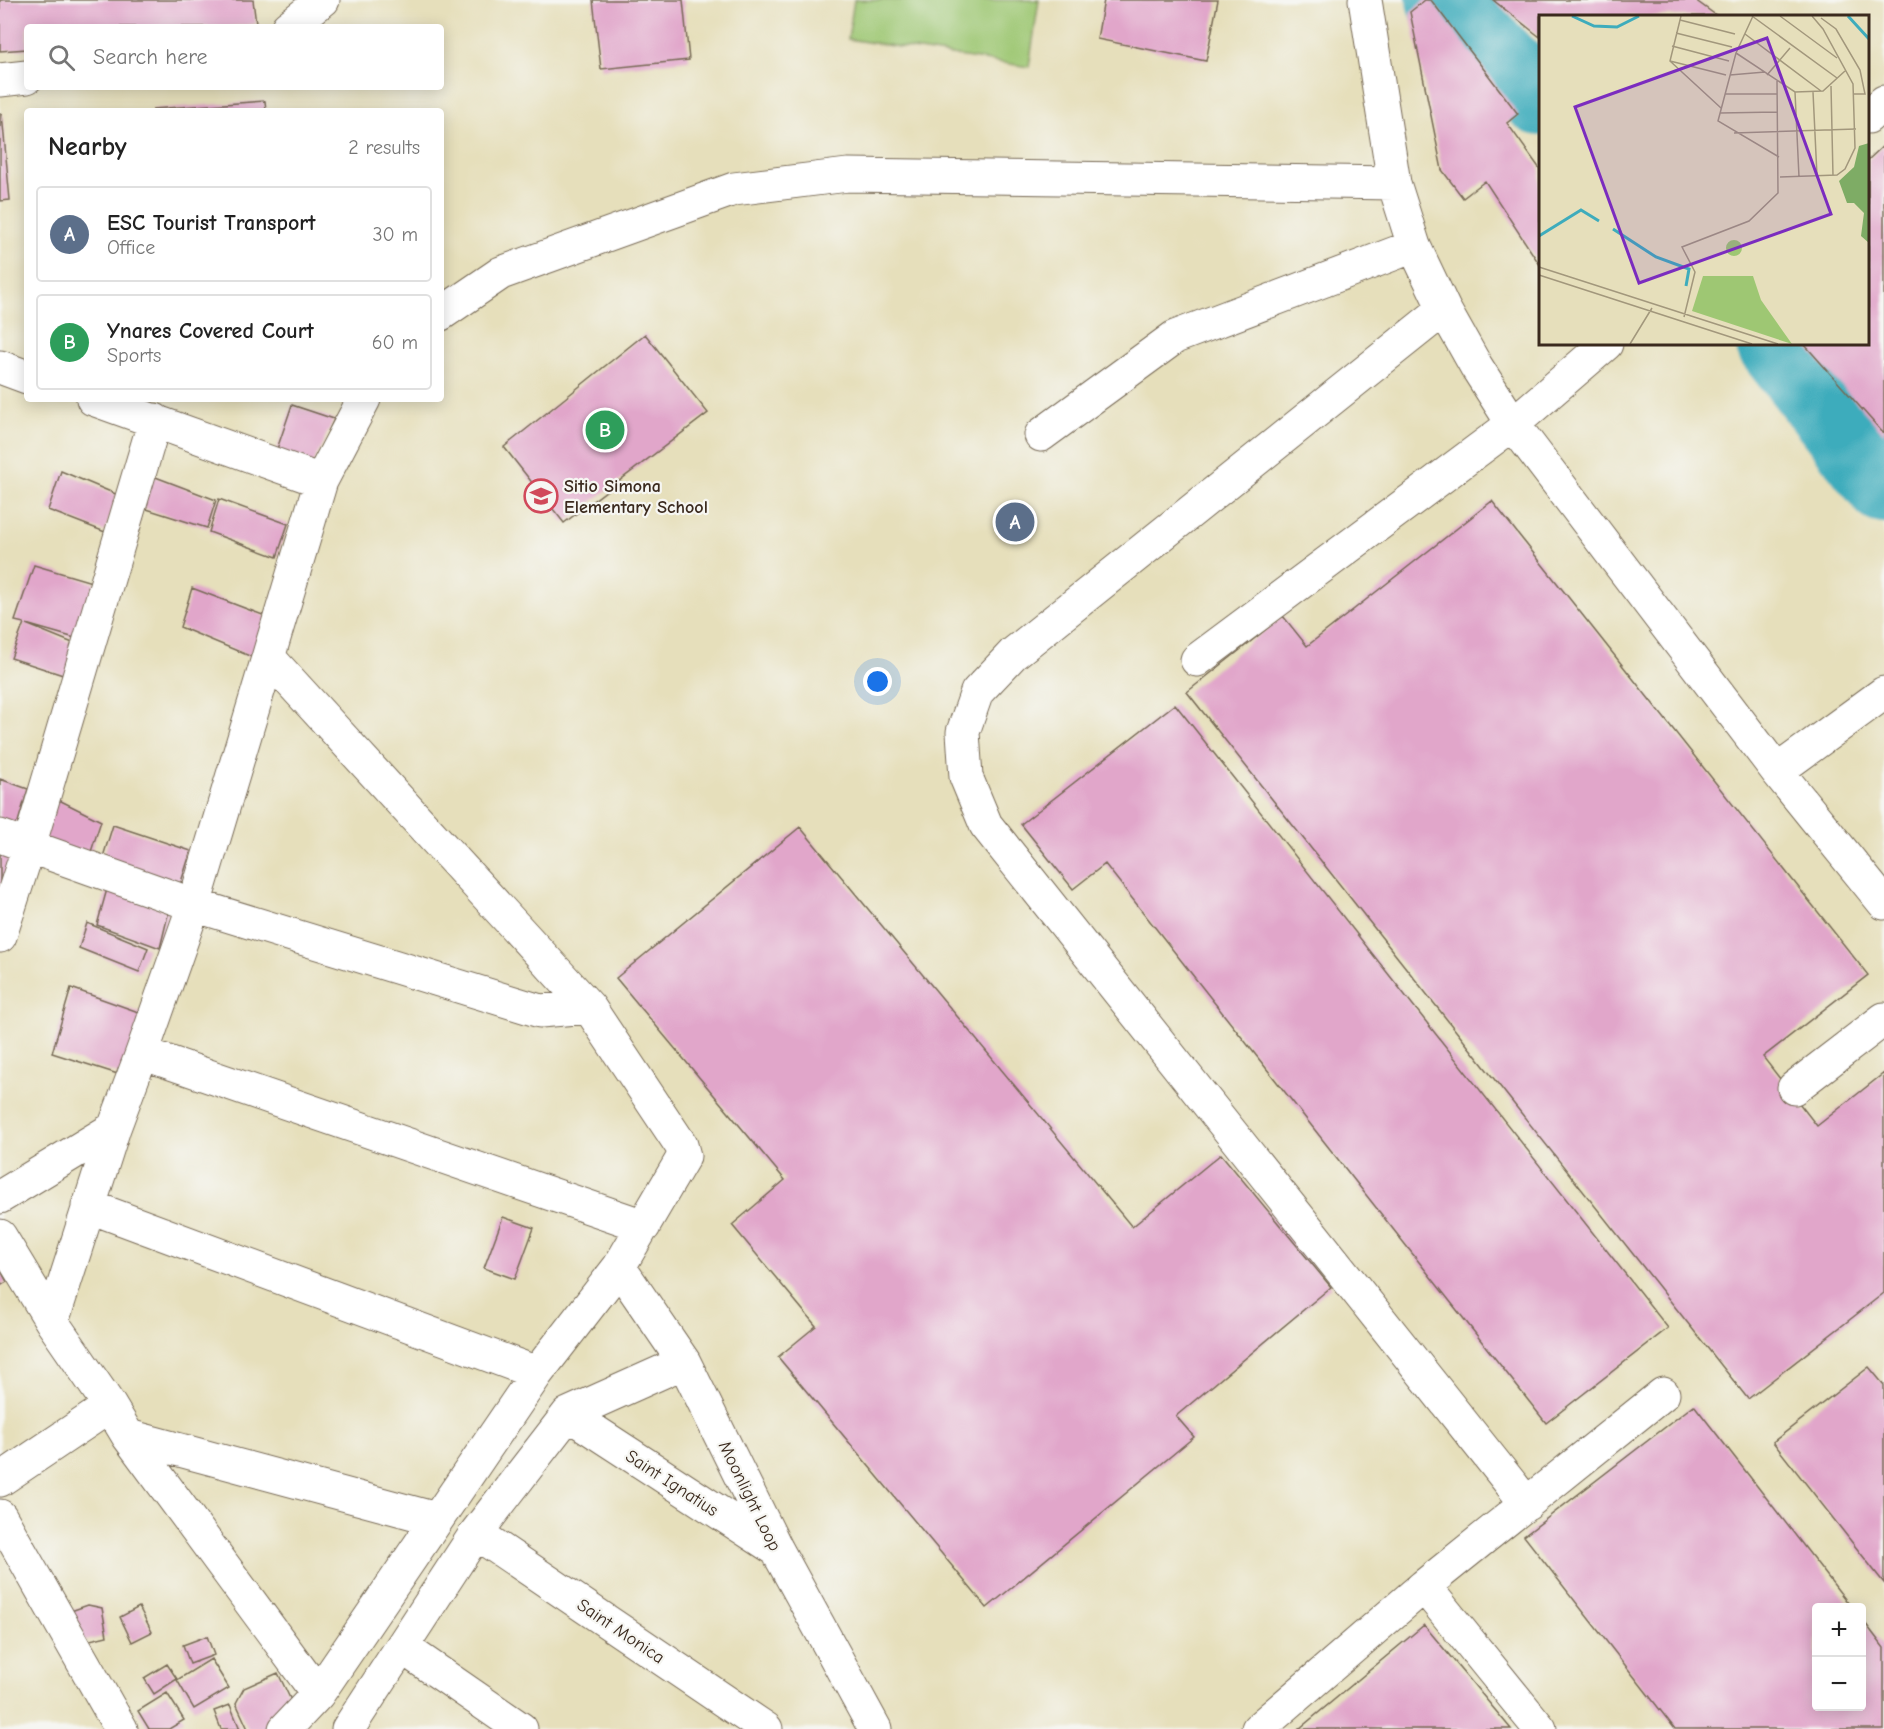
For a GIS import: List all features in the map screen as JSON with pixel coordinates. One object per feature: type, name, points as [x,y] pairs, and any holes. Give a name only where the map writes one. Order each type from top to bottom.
[{"type":"street","points":[[292,24],[323,0]]},
{"type":"street","points":[[1365,0],[1394,183],[1414,246],[1444,309],[1513,424],[1777,771],[1884,903]]},
{"type":"street","points":[[0,80],[24,77]]},
{"type":"street","points":[[1869,116],[1884,102]]},
{"type":"street","points":[[444,312],[501,273],[734,189],[848,175],[1394,183]]},
{"type":"street","points":[[1041,435],[1175,337],[1414,246]]},
{"type":"street","points":[[1444,309],[1013,654],[977,692],[963,732],[966,777],[986,825],[1527,1504]]},
{"type":"street","points":[[1197,660],[1513,424],[1605,345]]},
{"type":"street","points":[[0,367],[24,376]]},
{"type":"street","points":[[102,402],[321,482]]},
{"type":"street","points":[[52,1322],[114,1128],[194,905],[321,482],[362,402]]},
{"type":"street","points":[[0,936],[15,841],[155,420]]},
{"type":"street","points":[[269,658],[588,1007],[681,1145],[684,1156],[619,1267],[537,1373],[318,1694],[285,1729]]},
{"type":"street","points":[[1777,771],[1884,693]]},
{"type":"street","points":[[15,841],[194,905],[540,1011],[588,1007]]},
{"type":"street","points":[[1794,1088],[1884,1019]]},
{"type":"street","points":[[142,1053],[644,1226]]},
{"type":"street","points":[[0,1197],[114,1128]]},
{"type":"street","points":[[88,1206],[537,1373]]},
{"type":"street","points":[[0,1236],[52,1322],[111,1406],[128,1436],[318,1694]]},
{"type":"street","name":"Moonlight Loop","points":[[619,1267],[684,1362],[777,1550],[875,1729]]},
{"type":"street","points":[[348,1729],[476,1533],[568,1414],[684,1362]]},
{"type":"street","points":[[1258,1729],[1424,1586],[1663,1394]]},
{"type":"street","points":[[0,1480],[111,1406]]},
{"type":"street","name":"Saint Ignatius","points":[[568,1414],[777,1550]]},
{"type":"street","points":[[128,1436],[436,1519]]},
{"type":"street","points":[[0,1515],[121,1729]]},
{"type":"street","name":"Saint Monica","points":[[476,1533],[766,1729]]},
{"type":"street","points":[[1424,1586],[1540,1729]]},
{"type":"street","points":[[402,1647],[521,1729]]},
{"type":"green space","points":[[854,0],[1039,0],[1029,67],[848,39]]},
{"type":"building","points":[[0,0],[253,0],[256,24],[24,24],[24,49],[0,51]]},
{"type":"building","points":[[593,0],[683,0],[689,60],[601,69]]},
{"type":"building","points":[[1104,0],[1218,0],[1206,61],[1097,39]]},
{"type":"building","points":[[1425,0],[1431,0],[1518,114],[1507,123],[1539,168],[1539,263],[1485,181],[1463,198],[1442,170],[1410,12]]},
{"type":"building","points":[[1493,0],[1695,0],[1716,15],[1539,15],[1539,36]]},
{"type":"building","points":[[265,101],[266,108],[167,108]]},
{"type":"building","points":[[0,114],[2,114],[10,200],[0,201]]},
{"type":"building","points":[[1884,145],[1884,434],[1805,345],[1869,345],[1869,159]]},
{"type":"building","points":[[645,334],[708,413],[564,523],[504,447]]},
{"type":"building","points":[[292,405],[334,419],[311,468],[275,455]]},
{"type":"building","points":[[61,471],[118,495],[105,532],[48,510]]},
{"type":"building","points":[[145,473],[216,500],[207,528],[137,506]]},
{"type":"building","points":[[219,499],[288,524],[277,557],[209,532]]},
{"type":"building","points":[[1492,501],[1868,975],[1763,1057],[1817,1126],[1884,1073],[1884,1293],[1748,1399],[1187,692],[1283,616],[1307,646]]},
{"type":"building","points":[[34,565],[95,583],[82,640],[26,624],[80,646],[69,677],[11,658],[24,623],[15,621]]},
{"type":"building","points":[[192,588],[268,617],[252,657],[180,627]]},
{"type":"building","points":[[1175,704],[1668,1328],[1546,1423],[1105,864],[1073,889],[1021,824]]},
{"type":"building","points":[[0,779],[28,789],[15,832],[0,827]]},
{"type":"building","points":[[51,796],[101,821],[89,858],[36,837]]},
{"type":"building","points":[[113,825],[191,851],[180,885],[102,860]]},
{"type":"building","points":[[800,827],[1132,1227],[1221,1154],[1331,1287],[1176,1416],[1194,1437],[987,1608],[778,1357],[816,1326],[732,1225],[785,1180],[616,978]]},
{"type":"building","points":[[0,850],[13,855],[0,890]]},
{"type":"building","points":[[107,889],[169,911],[160,948],[97,925]]},
{"type":"building","points":[[87,923],[148,948],[139,972],[79,948]]},
{"type":"building","points":[[71,988],[144,1014],[124,1076],[52,1053]]},
{"type":"building","points":[[503,1217],[534,1228],[515,1279],[484,1268]]},
{"type":"building","points":[[0,1269],[7,1282],[0,1286]]},
{"type":"building","points":[[1869,1367],[1884,1385],[1884,1583],[1773,1442]]},
{"type":"building","points":[[1694,1405],[1848,1603],[1812,1603],[1812,1711],[1866,1711],[1866,1624],[1884,1648],[1884,1729],[1675,1729],[1524,1536]]},
{"type":"building","points":[[88,1605],[102,1608],[107,1636],[82,1642],[68,1612]]},
{"type":"building","points":[[139,1607],[152,1632],[132,1642],[120,1617]]},
{"type":"building","points":[[1424,1625],[1511,1729],[1299,1729]]},
{"type":"building","points":[[207,1636],[214,1655],[190,1664],[183,1645]]},
{"type":"building","points":[[211,1659],[229,1688],[194,1709],[177,1680]]},
{"type":"building","points":[[167,1664],[177,1679],[154,1694],[144,1678]]},
{"type":"building","points":[[278,1673],[296,1711],[272,1729],[248,1729],[236,1703],[244,1688]]},
{"type":"building","points":[[167,1693],[184,1720],[169,1729],[149,1729],[138,1711]]},
{"type":"building","points":[[230,1705],[240,1729],[221,1729],[214,1711]]},
{"type":"waterway","points":[[1443,0],[1539,98]]},
{"type":"waterway","points":[[1774,345],[1884,487]]},
{"type":"place","name":"Ynares Covered Court","points":[[605,430]]},
{"type":"place","name":"Sitio Simona Elementary School","points":[[541,496]]},
{"type":"place","name":"ESC Tourist Transport","points":[[1015,522]]}]
